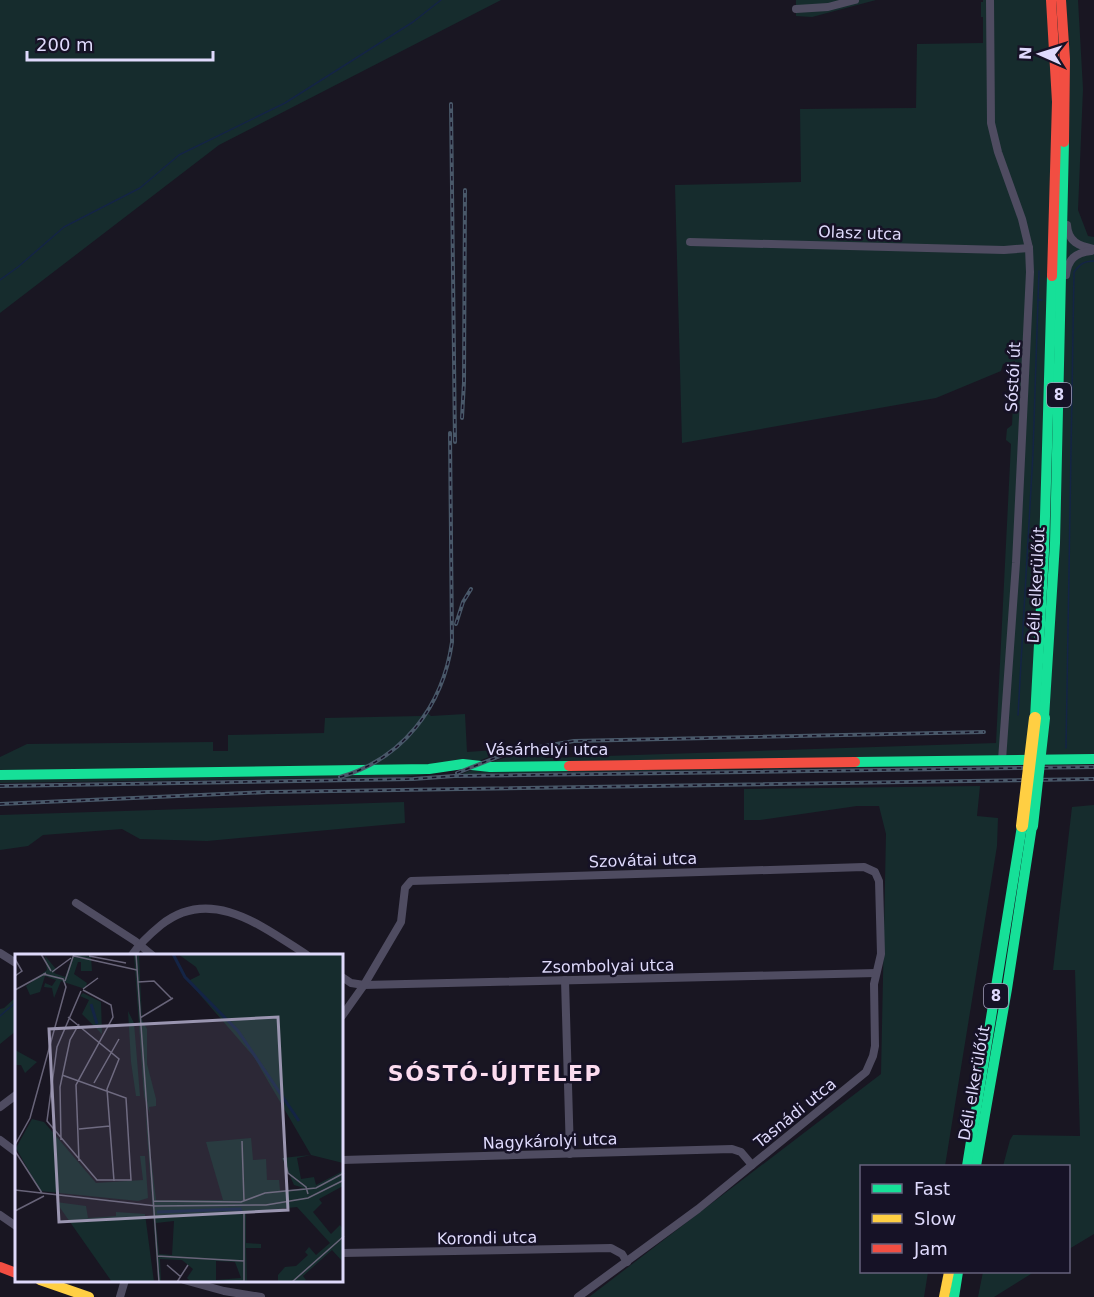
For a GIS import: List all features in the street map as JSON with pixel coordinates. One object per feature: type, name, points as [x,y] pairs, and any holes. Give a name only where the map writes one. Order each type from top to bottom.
[{"type":"main road","name":"Déli elkerülőút","points":[[1039,718],[1055,131],[1055,46],[1052,0]]},
{"type":"main road","name":"Déli elkerülőút","points":[[976,1165],[1007,989],[1039,718],[1055,543],[1065,59],[1061,0]]},
{"type":"main road","name":"Vásárhelyi utca","points":[[0,775],[429,769],[462,764],[510,767],[1094,759]]},
{"type":"main road","name":"Déli elkerülőút","points":[[968,1165],[1027,826]]},
{"type":"main road","points":[[0,1267],[15,1273]]},
{"type":"main road","points":[[944,1297],[949,1273]]},
{"type":"main road","points":[[954,1297],[958,1273]]},
{"type":"main road","points":[[43,1282],[90,1297]]},
{"type":"street","points":[[796,9],[828,7],[855,0]]},
{"type":"street","name":"Sóstói út","points":[[990,0],[991,123],[998,152],[1022,219],[1029,248],[1030,272],[1016,563],[1002,760]]},
{"type":"street","points":[[1063,182],[1068,234],[1078,244],[1094,250]]},
{"type":"street","name":"Olasz utca","points":[[690,242],[1004,250],[1029,248]]},
{"type":"street","points":[[1061,312],[1069,261],[1076,254],[1094,250]]},
{"type":"street","name":"Szovátai utca","points":[[364,985],[401,922],[405,888],[411,881],[864,867],[875,872]]},
{"type":"street","name":"Tasnádi utca","points":[[578,1297],[698,1209],[866,1072],[875,1046],[874,984],[881,954],[879,881],[875,872]]},
{"type":"street","points":[[76,903],[151,954]]},
{"type":"street","points":[[133,954],[154,930],[177,915],[198,909],[238,915],[255,922],[305,954]]},
{"type":"street","points":[[0,953],[15,962]]},
{"type":"street","name":"Zsombolyai utca","points":[[344,978],[357,985],[364,985],[876,973]]},
{"type":"street","points":[[566,980],[570,1154]]},
{"type":"street","points":[[344,1013],[364,985]]},
{"type":"street","points":[[0,1107],[15,1096]]},
{"type":"street","points":[[0,1140],[15,1151]]},
{"type":"street","name":"Nagykárolyi utca","points":[[344,1160],[732,1149],[741,1152],[752,1165]]},
{"type":"street","points":[[0,1215],[15,1225]]},
{"type":"street","name":"Korondi utca","points":[[344,1253],[611,1248],[622,1254],[627,1262]]},
{"type":"street","points":[[120,1297],[125,1282]]},
{"type":"street","points":[[188,1282],[261,1297]]},
{"type":"green space","points":[[0,0],[501,0],[219,145],[0,313]]},
{"type":"green space","points":[[796,0],[876,0],[812,17],[796,16]]},
{"type":"green space","points":[[983,0],[1078,0],[1083,89],[1078,210],[1088,236],[1094,237],[1094,764],[462,774],[504,758],[527,754],[546,758],[996,743],[1011,444],[1006,440],[1007,429],[1012,425],[1015,361],[1003,364],[1001,371],[936,398],[682,443],[675,185],[801,182],[800,109],[916,108],[917,44],[983,43],[981,2]]},
{"type":"green space","points":[[425,711],[431,716],[465,714],[467,752],[509,749],[456,770],[404,777],[0,783],[0,757],[27,744],[213,742],[213,751],[228,751],[228,735],[324,733],[325,718],[421,716]]},
{"type":"green space","points":[[980,786],[977,816],[998,818],[997,846],[945,1165],[860,1165],[860,1273],[928,1273],[924,1297],[589,1297],[881,1074],[886,834],[879,806],[857,806],[760,820],[744,820],[744,789]]},
{"type":"green space","points":[[404,802],[405,823],[207,841],[140,839],[122,829],[43,835],[28,846],[0,850],[0,815]]},
{"type":"green space","points":[[1094,805],[1094,1234],[1070,1248],[1070,1165],[1003,1165],[1013,1135],[1080,1136],[1075,970],[1053,970],[1072,807]]},
{"type":"green space","points":[[15,998],[15,1032],[0,1044],[0,1009]]},
{"type":"green space","points":[[983,1273],[1032,1273],[994,1297],[978,1297]]},
{"type":"waterway","points":[[0,280],[64,227],[140,188],[179,155],[285,103],[413,22],[441,0]]},
{"type":"waterway","points":[[1066,748],[1074,272],[1082,264],[1094,261]]},
{"type":"waterway","points":[[1038,300],[1039,271]]},
{"type":"waterway","points":[[1018,715],[1033,453],[1038,300],[1042,300]]},
{"type":"waterway","points":[[0,1016],[15,1003]]},
{"type":"railway","points":[[451,104],[455,442]]},
{"type":"railway","points":[[462,418],[465,190]]},
{"type":"railway","points":[[340,777],[363,769],[401,743],[416,727],[440,688],[452,642],[450,433]]},
{"type":"railway","points":[[456,624],[463,602],[471,589]]},
{"type":"railway","points":[[457,773],[510,752],[574,741],[984,732]]},
{"type":"railway","points":[[0,786],[413,779],[454,776],[1094,767]]},
{"type":"railway","points":[[0,804],[268,792],[1094,779]]},
{"type":"traffic: fast","points":[[1044,718],[1055,543],[1064,142]]},
{"type":"traffic: fast","points":[[1035,718],[1044,551],[1052,276]]},
{"type":"traffic: fast","points":[[1032,826],[1044,718]]},
{"type":"traffic: fast","points":[[855,762],[1094,759]]},
{"type":"traffic: fast","points":[[0,775],[429,769],[463,764],[490,767],[569,766]]},
{"type":"traffic: fast","points":[[967,1165],[1022,826]]},
{"type":"traffic: fast","points":[[976,1165],[1007,989],[1032,826]]},
{"type":"traffic: fast","points":[[954,1297],[958,1273]]},
{"type":"traffic: slow","points":[[1022,826],[1035,718]]},
{"type":"traffic: slow","points":[[944,1297],[949,1273]]},
{"type":"traffic: slow","points":[[46,1282],[89,1297]]},
{"type":"traffic: jam","points":[[1051,0],[1057,102],[1052,276]]},
{"type":"traffic: jam","points":[[1061,0],[1065,59],[1064,142]]},
{"type":"traffic: jam","points":[[569,766],[855,762]]},
{"type":"traffic: jam","points":[[0,1267],[15,1273]]},
{"type":"district","name":"SÓSTÓ-ÚJTELEP","points":[[495,1073]]}]
